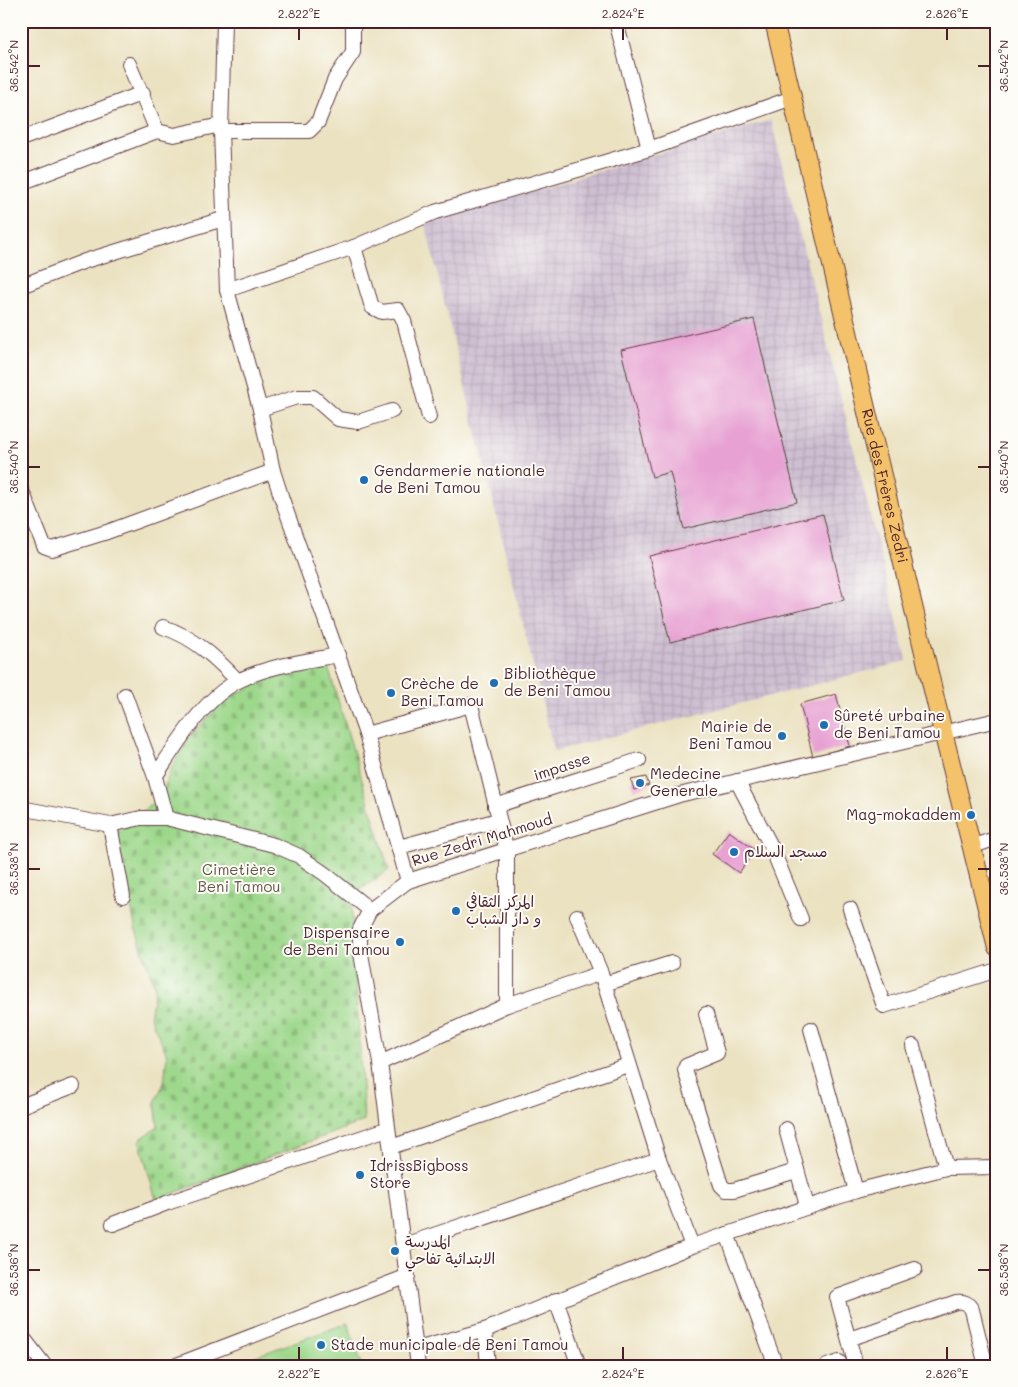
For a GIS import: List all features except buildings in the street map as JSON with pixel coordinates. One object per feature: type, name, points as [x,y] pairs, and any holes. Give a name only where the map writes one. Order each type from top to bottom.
[{"type":"main road","name":"Rue des Frères Zedri","points":[[774,21],[943,732],[971,847],[996,938]]},
{"type":"street","points":[[224,21],[220,128],[227,290],[260,409],[273,471],[366,734],[408,881]]},
{"type":"street","points":[[21,183],[157,130],[174,135],[220,128],[309,131],[318,122],[335,79],[352,52],[354,21]]},
{"type":"street","points":[[616,21],[649,149]]},
{"type":"street","points":[[129,64],[143,93],[157,130]]},
{"type":"street","points":[[21,139],[143,93]]},
{"type":"street","points":[[227,290],[354,247],[435,212],[649,149],[792,98]]},
{"type":"street","points":[[21,286],[84,261],[223,219]]},
{"type":"street","points":[[354,247],[372,307],[382,312],[398,310],[404,321],[429,417]]},
{"type":"street","points":[[260,409],[297,398],[313,397],[338,419],[358,422],[392,411]]},
{"type":"street","points":[[22,491],[44,546],[52,549],[107,532],[273,471]]},
{"type":"street","points":[[163,627],[182,633],[202,648],[238,682]]},
{"type":"street","points":[[155,777],[181,737],[212,701],[238,682],[287,665],[338,655]]},
{"type":"street","points":[[126,695],[155,777],[166,818]]},
{"type":"street","points":[[366,734],[471,705],[507,851],[507,1005]]},
{"type":"street","name":"Rue Zedri Mahmoud","points":[[418,1366],[380,1063],[360,948],[360,929],[370,910],[408,881],[678,795],[997,720]]},
{"type":"street","name":"impasse","points":[[495,806],[639,760]]},
{"type":"street","points":[[737,781],[771,846],[801,919]]},
{"type":"street","points":[[21,808],[110,825],[141,818],[166,818],[274,845],[299,856],[370,910]]},
{"type":"street","points":[[399,847],[498,820]]},
{"type":"street","points":[[110,825],[123,896]]},
{"type":"street","points":[[971,847],[997,838]]},
{"type":"street","points":[[850,909],[884,1006],[997,970]]},
{"type":"street","points":[[577,916],[602,979],[659,1159],[692,1246]]},
{"type":"street","points":[[380,1063],[507,1005],[602,979],[672,963]]},
{"type":"street","points":[[706,1014],[717,1052],[686,1066],[685,1070],[721,1185],[726,1190],[734,1190],[796,1171]]},
{"type":"street","points":[[811,1029],[856,1191]]},
{"type":"street","points":[[913,1046],[946,1168]]},
{"type":"street","points":[[391,1147],[628,1065]]},
{"type":"street","points":[[21,1106],[73,1086]]},
{"type":"street","points":[[113,1224],[167,1203],[387,1129]]},
{"type":"street","points":[[786,1129],[796,1171],[808,1206]]},
{"type":"street","points":[[404,1245],[659,1159]]},
{"type":"street","points":[[417,1349],[485,1330],[692,1246],[808,1206],[856,1191],[946,1168],[997,1167]]},
{"type":"street","points":[[727,1234],[776,1366]]},
{"type":"street","points":[[856,1366],[837,1297],[915,1269]]},
{"type":"street","points":[[174,1366],[408,1276]]},
{"type":"street","points":[[556,1300],[579,1366]]},
{"type":"street","points":[[849,1338],[963,1301],[972,1310],[986,1366]]},
{"type":"street","points":[[485,1330],[488,1366]]},
{"type":"street","points":[[21,1335],[45,1366]]},
{"type":"shaded area","points":[[771,120],[907,661],[554,751],[425,223]]},
{"type":"green space","name":"Cimetière Beni Tamou","points":[[328,667],[389,870],[351,896],[364,1121],[156,1200],[139,1140],[158,1127],[155,1102],[164,1083],[167,1055],[150,1017],[155,988],[135,927],[117,833],[161,796],[171,769],[187,740],[224,700],[275,675]]},
{"type":"green space","name":"Stade municipale de Beni Tamou","points":[[348,1323],[362,1366],[228,1366]]},
{"type":"place","name":"Gendarmerie nationale de Beni Tamou","points":[[364,480]]},
{"type":"place","name":"Bibliothèque de Beni Tamou","points":[[494,683]]},
{"type":"place","name":"Crèche de Beni Tamou","points":[[391,693]]},
{"type":"place","name":"Sûreté urbaine de Beni Tamou","points":[[824,725]]},
{"type":"place","name":"Mairie de Beni Tamou","points":[[782,736]]},
{"type":"place","name":"Medecine Generale","points":[[640,783]]},
{"type":"place","name":"Mag-mokaddem","points":[[971,815]]},
{"type":"place","name":"مسجد السلام","points":[[734,852]]},
{"type":"place","name":"المركز الثقافي و دار الشباب","points":[[456,911]]},
{"type":"place","name":"Dispensaire de Beni Tamou","points":[[400,942]]},
{"type":"place","name":"IdrissBigboss Store","points":[[360,1175]]},
{"type":"place","name":"المدرسة الابتدائية تفاحي","points":[[395,1251]]},
{"type":"place","name":"Stade municipale de Beni Tamou","points":[[321,1345]]}]
